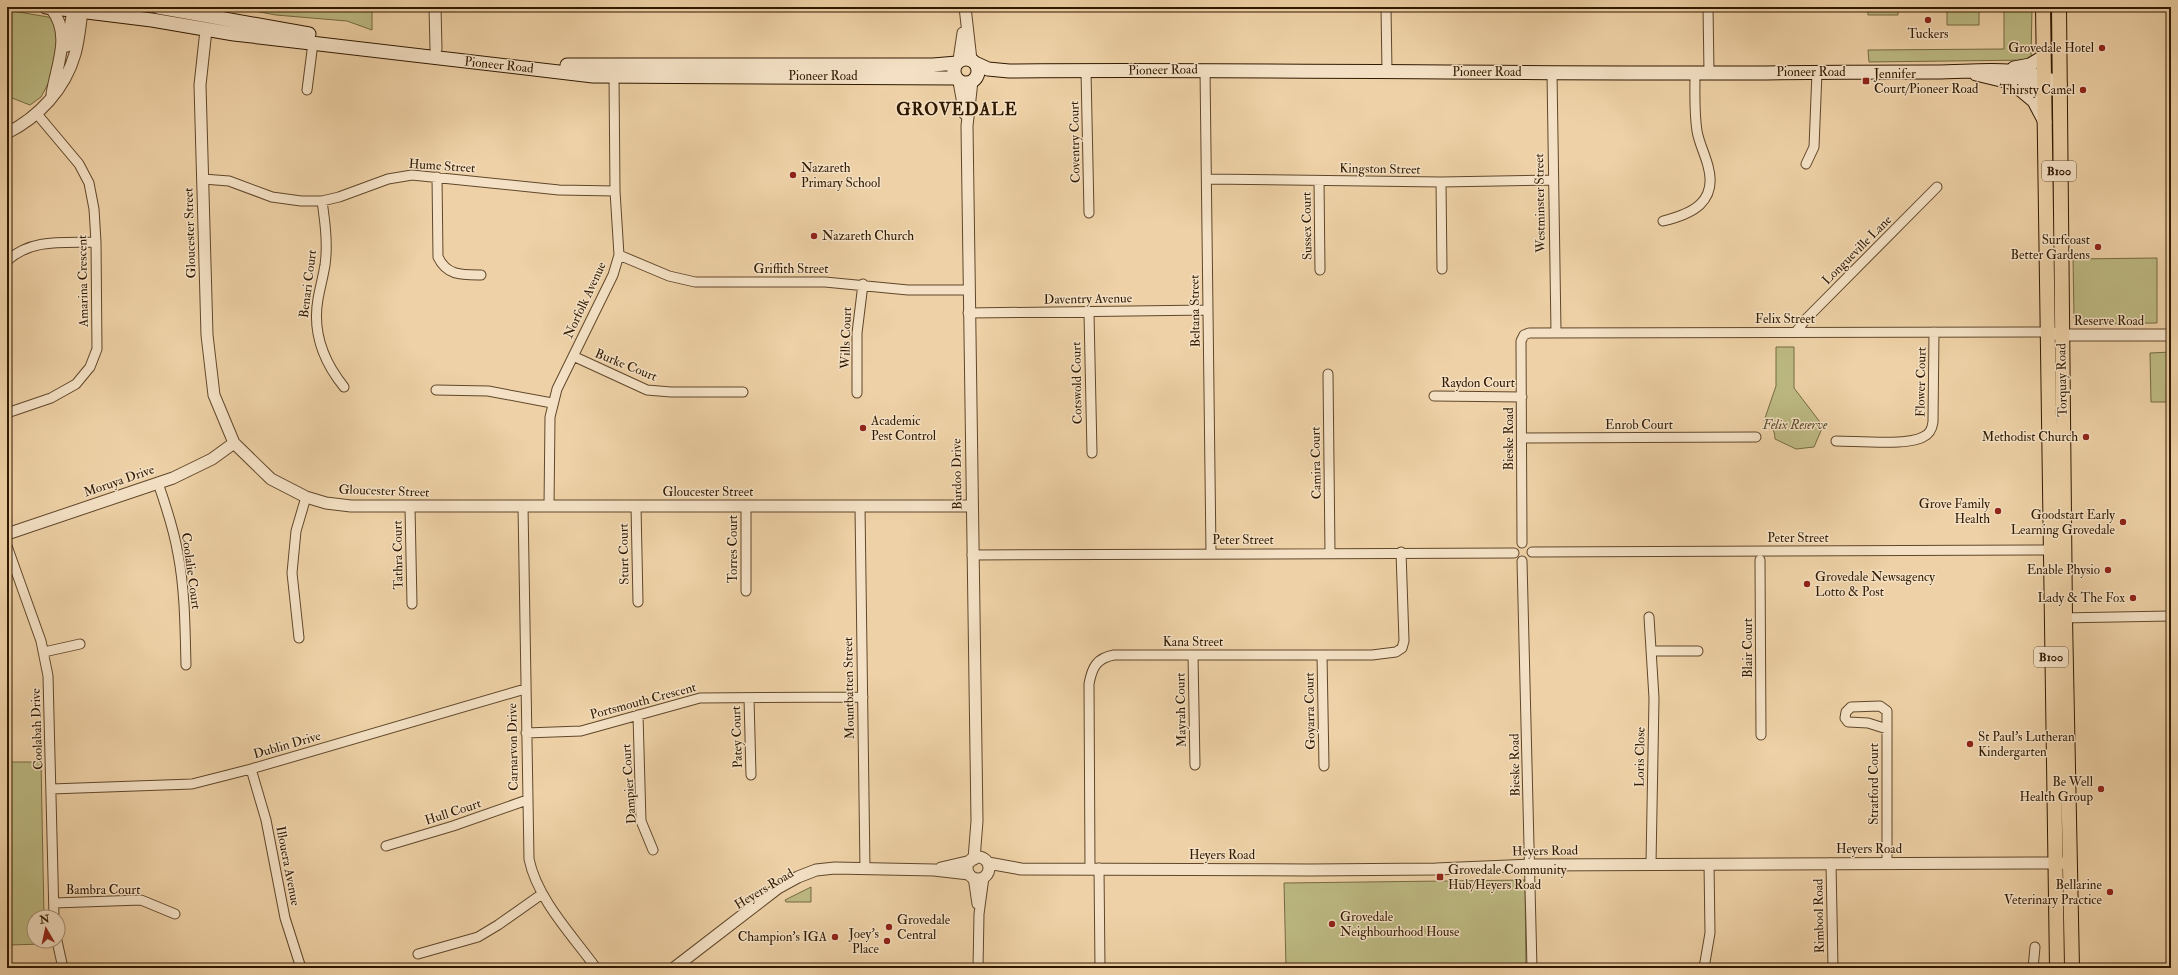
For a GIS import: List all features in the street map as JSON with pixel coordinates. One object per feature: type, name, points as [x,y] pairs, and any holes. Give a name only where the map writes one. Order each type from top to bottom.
[{"type":"main road","name":"Pioneer Road","points":[[46,7],[78,9],[206,30],[314,39],[436,54],[566,64],[614,71],[965,80],[1009,71]]},
{"type":"main road","name":"Pioneer Road","points":[[158,7],[208,16],[314,39]]},
{"type":"main road","name":"Torquay Road","points":[[2043,7],[2057,968]]},
{"type":"main road","name":"Torquay Road","points":[[2059,7],[2064,548],[2072,968]]},
{"type":"main road","points":[[206,30],[208,16]]},
{"type":"main road","points":[[2004,75],[2028,66],[2043,57]]},
{"type":"main road","name":"Pioneer Road","points":[[614,71],[933,65],[966,62],[988,69],[1009,71],[1205,70],[1552,73],[1964,72],[2004,75],[2030,87],[2044,81],[2060,84]]},
{"type":"main road","points":[[966,62],[977,74],[965,80],[954,67],[966,62]]},
{"type":"main road","points":[[2004,75],[2030,97],[2045,122]]},
{"type":"main road","points":[[2045,122],[2052,105],[2059,99]]},
{"type":"street","points":[[435,7],[436,54]]},
{"type":"street","points":[[1386,7],[1387,72]]},
{"type":"street","points":[[1708,7],[1709,72]]},
{"type":"street","points":[[51,8],[60,21],[62,44],[53,96]]},
{"type":"street","points":[[965,8],[966,62]]},
{"type":"street","points":[[7,133],[37,114],[53,96],[70,70],[75,53],[78,9]]},
{"type":"street","name":"Gloucester Street","points":[[206,30],[200,85],[209,356],[214,395],[234,442],[247,457],[272,479],[306,497],[351,506],[971,506]]},
{"type":"street","points":[[308,90],[314,39]]},
{"type":"street","name":"Beltana Street","points":[[1205,70],[1211,553]]},
{"type":"street","name":"Norfolk Avenue","points":[[549,506],[550,417],[552,403],[573,356],[613,275],[619,255],[615,191],[614,71]]},
{"type":"street","name":"Coventry Court","points":[[1086,71],[1089,213]]},
{"type":"street","points":[[1663,221],[1680,217],[1695,210],[1707,193],[1710,181],[1708,167],[1697,132],[1695,72]]},
{"type":"street","points":[[1806,164],[1814,147],[1817,72]]},
{"type":"street","name":"Westminster Street","points":[[1552,73],[1552,180],[1556,332]]},
{"type":"street","name":"Burdoo Drive","points":[[965,80],[967,126],[968,313],[977,821],[981,865],[978,968]]},
{"type":"street","name":"Amarina Crescent","points":[[7,413],[66,391],[76,384],[90,367],[96,350],[98,338],[96,242],[92,196],[85,173],[37,114]]},
{"type":"street","name":"Hume Street","points":[[203,179],[229,181],[258,192],[287,200],[322,201],[339,197],[399,177],[412,175],[559,190],[615,191]]},
{"type":"street","points":[[437,177],[438,257],[442,265],[449,272],[457,274],[481,275]]},
{"type":"street","name":"Kingston Street","points":[[1207,179],[1441,182],[1552,180]]},
{"type":"street","name":"Sussex Court","points":[[1319,181],[1320,270]]},
{"type":"street","points":[[1441,182],[1442,269]]},
{"type":"street","name":"Longueville Lane","points":[[1796,332],[1805,320],[1937,187]]},
{"type":"street","name":"Benari Court","points":[[322,201],[326,243],[325,265],[318,299],[317,330],[325,360],[344,387]]},
{"type":"street","points":[[7,261],[29,247],[40,244],[96,242]]},
{"type":"street","name":"Griffith Street","points":[[619,255],[670,276],[695,282],[825,282],[863,284],[908,290],[968,290]]},
{"type":"street","name":"Wills Court","points":[[857,392],[857,333],[863,284]]},
{"type":"street","name":"Daventry Avenue","points":[[968,313],[1089,313],[1208,310]]},
{"type":"street","name":"Cotswold Court","points":[[1089,313],[1092,453]]},
{"type":"street","name":"Felix Street","points":[[1524,335],[1529,333],[1556,332],[2047,332]]},
{"type":"street","name":"Flower Court","points":[[1836,441],[1902,441],[1918,439],[1928,434],[1933,422],[1934,332]]},
{"type":"street","name":"Reserve Road","points":[[2047,332],[2062,335],[2171,335]]},
{"type":"street","name":"Bieske Road","points":[[1522,543],[1523,438],[1521,340],[1524,335]]},
{"type":"street","name":"Burke Court","points":[[573,356],[647,390],[671,392],[743,392]]},
{"type":"street","name":"Camira Court","points":[[1328,374],[1330,553]]},
{"type":"street","points":[[436,390],[488,391],[552,403]]},
{"type":"street","name":"Raydon Court","points":[[1434,396],[1522,396]]},
{"type":"street","name":"Enrob Court","points":[[1523,438],[1756,438]]},
{"type":"street","name":"Moruya Drive","points":[[7,534],[158,483],[201,466],[227,450],[234,442]]},
{"type":"street","name":"Coolalie Court","points":[[158,483],[170,520],[178,554],[183,589],[186,665]]},
{"type":"street","points":[[299,638],[292,573],[296,531],[306,497]]},
{"type":"street","name":"Carnarvon Drive","points":[[523,506],[529,859],[531,869],[542,894],[596,968]]},
{"type":"street","name":"Sturt Court","points":[[636,506],[638,602]]},
{"type":"street","name":"Torres Court","points":[[746,506],[746,591]]},
{"type":"street","name":"Tathra Court","points":[[410,507],[412,604]]},
{"type":"street","name":"Mountbatten Street","points":[[860,507],[862,869]]},
{"type":"street","points":[[1522,543],[1530,547],[1532,552],[1530,558],[1522,561],[1516,559],[1514,553],[1516,546],[1522,543]]},
{"type":"street","name":"Coolabah Drive","points":[[7,546],[44,652],[49,683],[54,909]]},
{"type":"street","name":"Peter Street","points":[[1532,552],[2050,551],[2064,548]]},
{"type":"street","name":"Peter Street","points":[[972,555],[1401,552],[1514,553]]},
{"type":"street","name":"Kana Street","points":[[1100,968],[1094,868],[1089,684],[1091,672],[1096,663],[1105,657],[1114,655],[1378,655],[1396,652],[1402,648],[1404,641],[1401,552]]},
{"type":"street","name":"Blair Court","points":[[1760,560],[1761,735]]},
{"type":"street","name":"Bieske Road","points":[[1522,561],[1532,968]]},
{"type":"street","points":[[2051,618],[2171,616]]},
{"type":"street","name":"Loris Close","points":[[1648,617],[1652,651],[1654,706],[1651,864]]},
{"type":"street","points":[[44,652],[80,644]]},
{"type":"street","points":[[1652,651],[1698,650]]},
{"type":"street","name":"Mayrah Court","points":[[1194,655],[1195,765]]},
{"type":"street","name":"Goyarra Court","points":[[1322,655],[1324,766]]},
{"type":"street","name":"Dublin Drive","points":[[51,789],[184,785],[250,769],[525,689]]},
{"type":"street","name":"Portsmouth Crescent","points":[[526,733],[580,731],[695,699],[862,697]]},
{"type":"street","name":"Patey Court","points":[[749,698],[751,775]]},
{"type":"street","name":"Dampier Court","points":[[638,715],[642,821],[653,850]]},
{"type":"street","name":"Stratford Court","points":[[1887,729],[1887,862]]},
{"type":"street","name":"Illouera Avenue","points":[[250,769],[266,820],[287,925],[301,968]]},
{"type":"street","name":"Hull Court","points":[[386,846],[453,826],[527,800]]},
{"type":"street","name":"Heyers Road","points":[[674,968],[730,925],[800,882],[818,876],[862,869],[934,870],[981,865],[1021,869],[1428,869],[1530,865],[1887,862],[2070,863]]},
{"type":"street","name":"Rimbool Road","points":[[1831,863],[1833,968]]},
{"type":"street","points":[[1704,968],[1710,933],[1709,864]]},
{"type":"street","points":[[971,876],[968,867],[981,865]]},
{"type":"street","name":"Heyers Road","points":[[934,870],[971,876],[978,879],[981,865]]},
{"type":"street","name":"Burdoo Drive","points":[[971,876],[979,914]]},
{"type":"street","points":[[418,954],[478,937],[542,894]]},
{"type":"street","name":"Bambra Court","points":[[54,903],[141,900],[175,914]]},
{"type":"street","points":[[2033,968],[2035,947]]},
{"type":"street","points":[[59,949],[63,968]]},
{"type":"green space","points":[[233,7],[372,7],[372,30],[347,21],[276,15]]},
{"type":"green space","points":[[1868,7],[1898,7],[1898,15],[1868,15]]},
{"type":"green space","points":[[1947,7],[1979,7],[1979,25],[1947,25]]},
{"type":"green space","points":[[2004,7],[2032,7],[2031,60],[1869,62],[1868,50],[2004,49]]},
{"type":"green space","points":[[7,10],[54,18],[60,43],[50,80],[41,97],[30,105],[7,96]]},
{"type":"green space","points":[[2157,258],[2157,323],[2079,324],[2074,318],[2073,259]]},
{"type":"green space","name":"Felix Reserve","points":[[1776,347],[1794,347],[1794,388],[1823,426],[1814,447],[1796,449],[1775,439],[1772,428],[1764,421],[1776,386]]},
{"type":"green space","points":[[2171,352],[2171,402],[2151,402],[2150,353]]},
{"type":"green space","points":[[7,762],[41,762],[44,909],[26,909],[26,944],[7,945]]},
{"type":"green space","points":[[1525,880],[1526,968],[1286,968],[1284,883]]},
{"type":"green space","points":[[811,887],[811,902],[786,902],[785,900]]},
{"type":"place","name":"Tuckers","points":[[1928,20]]},
{"type":"place","name":"Grovedale Hotel","points":[[2102,48]]},
{"type":"place","name":"Jennifer Court/Pioneer Road","points":[[1866,81]]},
{"type":"place","name":"Thirsty Camel","points":[[2083,90]]},
{"type":"place","name":"Nazareth Primary School","points":[[793,175]]},
{"type":"place","name":"Nazareth Church","points":[[814,236]]},
{"type":"place","name":"Surfcoast Better Gardens","points":[[2098,247]]},
{"type":"place","name":"Academic Pest Control","points":[[863,428]]},
{"type":"place","name":"Methodist Church","points":[[2086,437]]},
{"type":"place","name":"Grove Family Health","points":[[1998,511]]},
{"type":"place","name":"Goodstart Early Learning Grovedale","points":[[2123,522]]},
{"type":"place","name":"Enable Physio","points":[[2108,570]]},
{"type":"place","name":"Grovedale Newsagency Lotto & Post","points":[[1807,584]]},
{"type":"place","name":"Lady & The Fox","points":[[2133,598]]},
{"type":"place","name":"St Paul's Lutheran Kindergarten","points":[[1970,744]]},
{"type":"place","name":"Be Well Health Group","points":[[2101,789]]},
{"type":"place","name":"Grovedale Community Hub/Heyers Road","points":[[1440,877]]},
{"type":"place","name":"Bellarine Veterinary Practice","points":[[2110,892]]},
{"type":"place","name":"Grovedale Neighbourhood House","points":[[1332,924]]},
{"type":"place","name":"Grovedale Central","points":[[889,927]]},
{"type":"place","name":"Champion's IGA","points":[[835,937]]},
{"type":"place","name":"Joey's Place","points":[[887,941]]},
{"type":"district","name":"GROVEDALE","points":[[957,109]]}]
